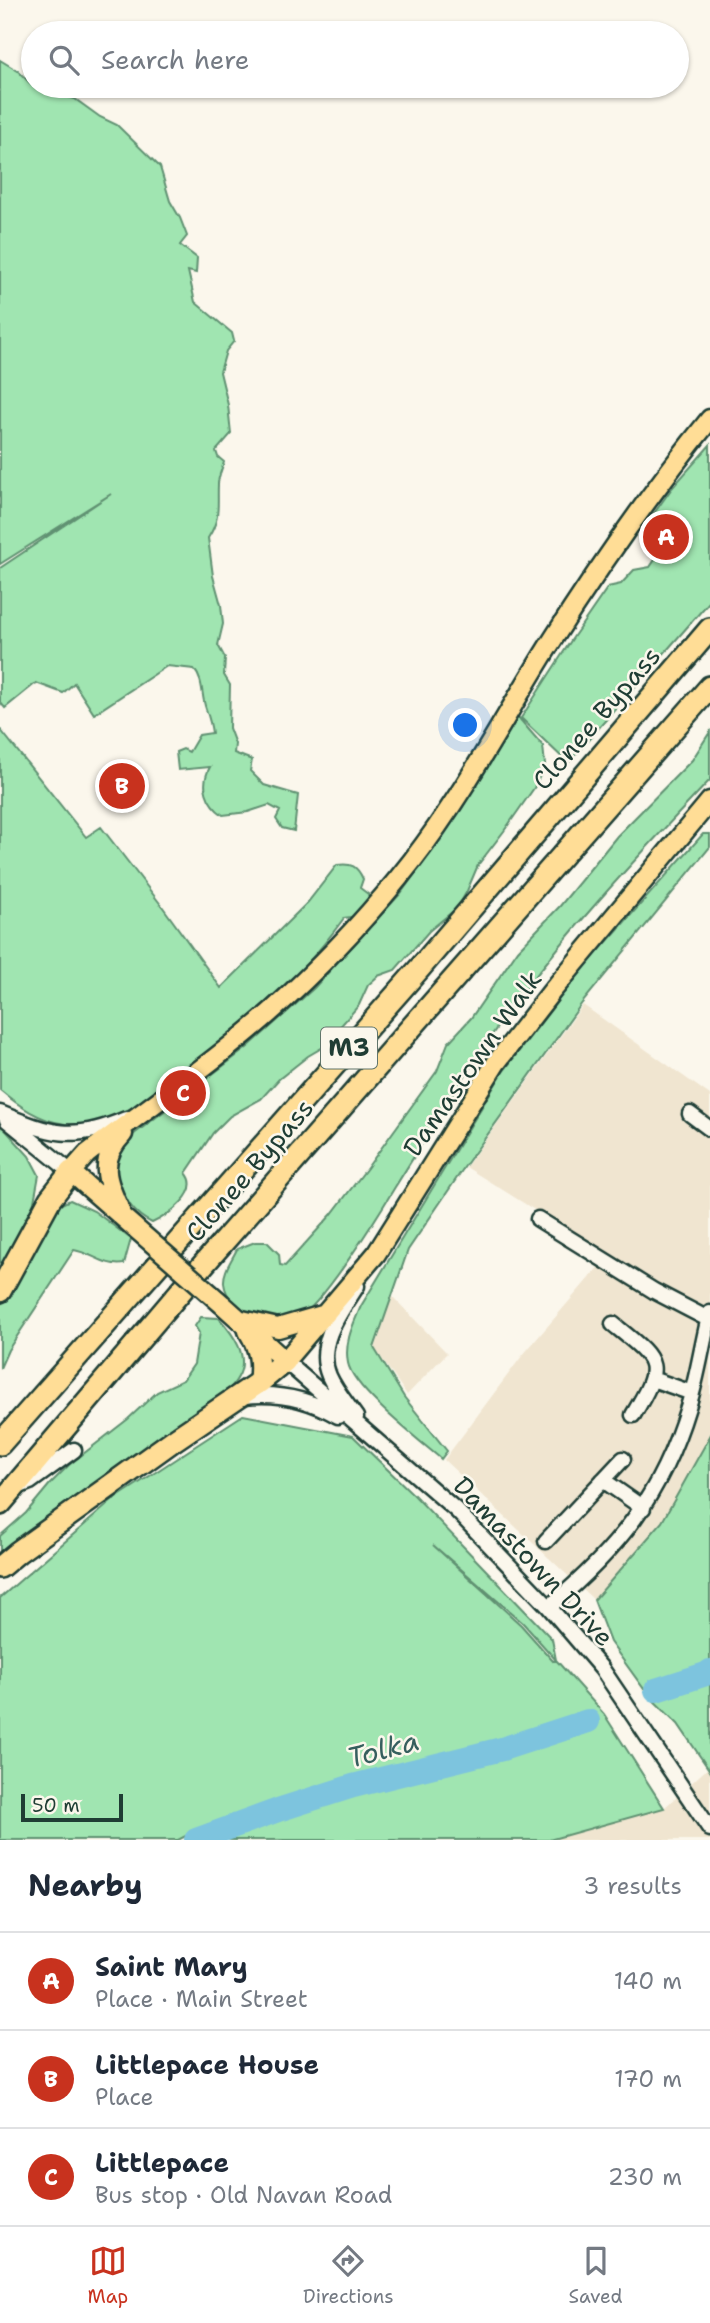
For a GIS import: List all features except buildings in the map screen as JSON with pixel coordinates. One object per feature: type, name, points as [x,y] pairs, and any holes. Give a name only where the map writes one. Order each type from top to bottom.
[{"type":"highway","name":"Clonee Bypass","points":[[0,1444],[410,979],[710,629]]},
{"type":"highway","name":"Clonee Bypass","points":[[7,1496],[222,1244],[710,687]]},
{"type":"highway","points":[[0,1290],[50,1199],[71,1172]]},
{"type":"highway","points":[[0,1567],[285,1361]]},
{"type":"main road","points":[[285,1361],[71,1172],[88,1154],[286,999],[369,914],[451,807],[548,647],[618,540],[710,419]]},
{"type":"main road","name":"Damastown Walk","points":[[285,1361],[376,1254],[496,1063],[560,981],[710,801]]},
{"type":"main road","points":[[129,1222],[108,1184],[107,1159],[118,1139],[142,1113]]},
{"type":"main road","points":[[241,1321],[278,1328],[326,1314]]},
{"type":"main road","points":[[241,1321],[258,1349],[261,1363],[258,1383]]},
{"type":"street","points":[[0,1114],[48,1132],[68,1134],[104,1128],[142,1113]]},
{"type":"street","points":[[0,1114],[71,1172]]},
{"type":"street","points":[[690,1114],[710,1129]]},
{"type":"street","points":[[538,1219],[654,1291],[709,1316],[692,1393],[659,1479],[622,1538],[585,1577],[549,1607]]},
{"type":"street","points":[[367,1432],[329,1377],[325,1365],[325,1351],[335,1322],[376,1254]]},
{"type":"street","points":[[613,1324],[644,1350],[653,1364],[652,1379],[632,1415]]},
{"type":"street","name":"Damastown Drive","points":[[285,1361],[456,1510],[549,1607],[602,1670],[710,1829]]},
{"type":"street","points":[[652,1379],[692,1393]]},
{"type":"street","points":[[238,1396],[260,1394],[305,1400],[329,1410],[367,1432]]},
{"type":"street","points":[[7,1496],[74,1450]]},
{"type":"street","points":[[546,1541],[623,1459]]},
{"type":"street","points":[[603,1480],[643,1508]]},
{"type":"shaded area","points":[[583,1005],[710,1095],[710,1436],[662,1522],[594,1600],[444,1460],[522,1356],[608,1256],[466,1167]]},
{"type":"shaded area","points":[[392,1296],[447,1353],[407,1395],[375,1349]]},
{"type":"shaded area","points":[[710,1766],[710,1840],[549,1840],[664,1808]]},
{"type":"green space","points":[[0,60],[21,74],[21,98],[75,99],[100,117],[117,125],[160,167],[170,201],[187,236],[180,245],[197,258],[196,273],[188,271],[195,302],[232,333],[234,341],[226,351],[220,372],[228,405],[231,434],[216,451],[224,462],[218,481],[217,518],[208,538],[223,624],[218,645],[225,658],[224,675],[230,685],[229,728],[235,744],[234,753],[252,760],[250,771],[264,785],[298,795],[294,831],[282,828],[276,819],[280,811],[269,805],[248,812],[223,815],[212,805],[206,793],[205,780],[210,767],[178,770],[176,752],[183,749],[189,752],[199,735],[212,733],[201,683],[194,669],[167,666],[94,714],[74,683],[63,693],[36,683],[5,708],[0,702],[0,568],[111,494],[0,564]]},
{"type":"green space","points":[[710,445],[710,601],[568,763],[521,718],[608,587],[621,584],[634,570],[650,567],[671,536],[650,519],[672,488]]},
{"type":"green space","points":[[517,716],[543,746],[545,765],[534,788],[478,865],[458,907],[429,931],[395,970],[378,976],[368,985],[359,1005],[337,1030],[330,1043],[279,1079],[261,1099],[230,1116],[213,1133],[186,1173],[190,1188],[181,1202],[152,1223],[140,1215],[126,1199],[116,1171],[116,1158],[122,1146],[248,1047],[314,988],[401,893],[461,810]]},
{"type":"green space","points":[[0,729],[86,837],[101,827],[221,988],[308,902],[337,865],[350,865],[359,871],[363,879],[360,888],[368,894],[369,900],[358,916],[344,918],[304,967],[259,1012],[138,1104],[103,1120],[85,1124],[65,1124],[38,1116],[0,1090]]},
{"type":"green space","points":[[710,732],[710,780],[600,899],[522,993],[363,1237],[320,1298],[297,1318],[287,1320],[264,1319],[233,1302],[227,1293],[224,1279],[237,1249],[255,1242],[267,1242],[279,1254],[280,1265],[285,1266],[331,1215],[367,1168],[437,1071],[448,1043],[471,1018],[518,950],[560,906],[617,836],[692,760]]},
{"type":"green space","points":[[703,834],[710,834],[710,847],[582,1003],[408,1250],[374,1348],[404,1397],[447,1451],[441,1459],[388,1414],[353,1374],[348,1363],[347,1348],[355,1320],[503,1072],[580,972]]},
{"type":"green space","points":[[0,1124],[29,1156],[39,1175],[31,1218],[0,1276]]},
{"type":"green space","points":[[70,1200],[94,1211],[131,1239],[124,1264],[111,1264],[74,1250],[8,1350],[0,1368],[0,1305],[55,1207]]},
{"type":"green space","points":[[201,1317],[219,1318],[230,1331],[241,1353],[241,1369],[221,1399],[0,1558],[0,1536],[26,1513],[69,1465],[128,1419],[157,1392],[183,1380],[194,1364],[199,1333],[195,1326]]},
{"type":"green space","points":[[243,1415],[353,1436],[414,1495],[552,1639],[556,1660],[604,1714],[664,1808],[549,1840],[212,1840],[207,1825],[178,1840],[0,1840],[0,1598],[113,1500]],"holes":[[[433,1545],[523,1623],[556,1660],[553,1661],[521,1625]]]},
{"type":"green space","points":[[710,1436],[710,1771],[678,1724],[649,1696],[610,1642],[594,1600],[662,1522]]},
{"type":"waterway","name":"Tolka","points":[[656,1690],[710,1671]]},
{"type":"waterway","name":"Tolka","points":[[196,1840],[353,1786],[502,1749],[588,1721]]},
{"type":"place","name":"Saint Mary","points":[[666,537]]},
{"type":"place","name":"Littlepace House","points":[[122,786]]},
{"type":"place","name":"Littlepace","points":[[183,1093]]}]
